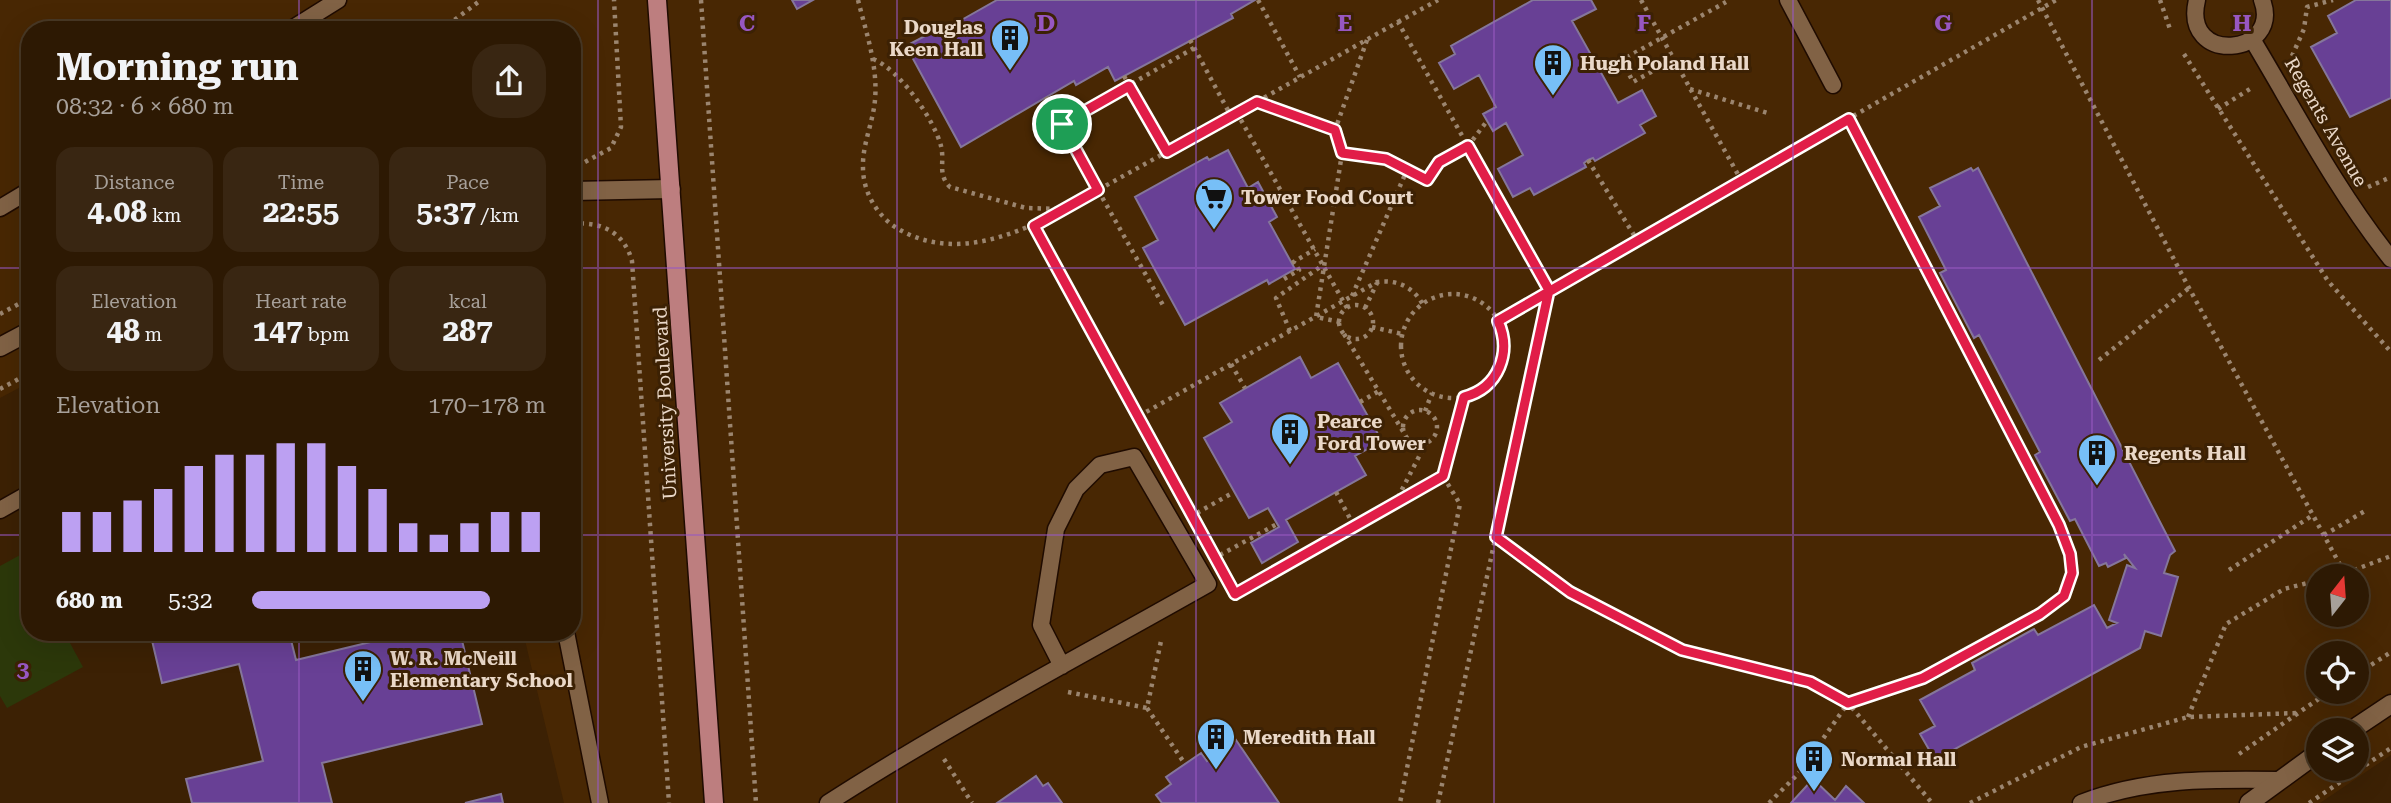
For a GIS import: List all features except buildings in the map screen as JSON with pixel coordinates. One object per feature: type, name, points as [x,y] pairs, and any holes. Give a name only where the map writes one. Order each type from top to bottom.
[{"type":"main road","name":"University Boulevard","points":[[657,0],[715,803]]},
{"type":"street","points":[[581,191],[671,189]]},
{"type":"street","points":[[0,347],[21,336]]},
{"type":"street","points":[[2369,719],[2391,704]]},
{"type":"street","points":[[2249,803],[2306,761]]},
{"type":"lane","points":[[304,21],[338,0]]},
{"type":"lane","points":[[1788,0],[1833,85]]},
{"type":"lane","points":[[2197,0],[2196,24],[2210,41],[2231,47],[2252,39],[2264,18],[2262,0]]},
{"type":"lane","name":"Regents Avenue","points":[[2252,39],[2320,158],[2359,218],[2391,259]]},
{"type":"lane","points":[[0,208],[21,195]]},
{"type":"lane","points":[[828,803],[897,759],[1208,584],[1134,457],[1100,465],[1076,489],[1056,529],[1041,625],[1062,666]]},
{"type":"lane","points":[[0,510],[21,498]]},
{"type":"lane","points":[[568,641],[600,803]]},
{"type":"lane","points":[[2081,803],[2128,788],[2205,778],[2279,780]]},
{"type":"path","points":[[452,21],[481,0]]},
{"type":"path","points":[[581,163],[593,160],[611,148],[621,127],[614,0]]},
{"type":"path","points":[[701,0],[756,803]]},
{"type":"path","points":[[858,0],[876,79],[875,101],[863,168],[873,205],[888,222],[911,237],[949,244],[987,240],[1034,226],[1438,0]]},
{"type":"path","points":[[1258,0],[1300,77]]},
{"type":"path","points":[[2038,0],[2189,288],[2340,564]]},
{"type":"path","points":[[1498,321],[2056,0]]},
{"type":"path","points":[[2160,0],[2167,26],[2174,38]]},
{"type":"path","points":[[2292,62],[2293,52],[2304,29],[2307,7],[2333,0]]},
{"type":"path","points":[[1643,2],[1741,180]]},
{"type":"path","points":[[1602,62],[1622,60],[1726,2]]},
{"type":"path","points":[[1398,22],[1549,290],[1438,803]]},
{"type":"path","points":[[1316,317],[1342,153],[1335,130],[1367,39]]},
{"type":"path","points":[[1190,40],[1231,116]]},
{"type":"path","points":[[1062,124],[1194,48]]},
{"type":"path","points":[[2181,50],[2328,281],[2391,352]]},
{"type":"path","points":[[872,58],[902,78],[938,138],[943,155],[942,176],[950,187],[1026,208],[1053,211],[1067,208]]},
{"type":"path","points":[[1622,60],[1633,82],[1673,60]]},
{"type":"path","points":[[1124,76],[1167,152]]},
{"type":"path","points":[[1689,89],[1771,114]]},
{"type":"path","points":[[1046,97],[1164,307]]},
{"type":"path","points":[[1257,102],[1335,130]]},
{"type":"path","points":[[1237,113],[1348,308]]},
{"type":"path","points":[[1769,803],[1798,773],[1848,703],[1923,678],[2040,614],[2064,596],[2072,573],[2070,554],[2059,525],[1849,119]]},
{"type":"path","points":[[1342,153],[1386,159],[1427,180],[1439,162],[1468,146],[1488,121]]},
{"type":"path","points":[[1588,160],[1637,240]]},
{"type":"path","points":[[1352,296],[1407,170]]},
{"type":"path","points":[[2363,184],[2370,187],[2391,177]]},
{"type":"path","points":[[581,224],[600,225],[613,232],[629,249],[632,261],[669,803]]},
{"type":"path","points":[[1034,226],[1151,438]]},
{"type":"path","points":[[1288,288],[1283,278],[1299,270],[1293,262],[1315,249]]},
{"type":"path","points":[[1290,331],[1276,300],[1288,288],[1324,265]]},
{"type":"path","points":[[1139,416],[1377,282],[1404,285],[1415,293],[1423,304]]},
{"type":"path","points":[[1365,308],[1377,282]]},
{"type":"path","points":[[2099,360],[2189,288]]},
{"type":"path","points":[[1461,295],[1483,304],[1498,321],[1505,344],[1500,368],[1488,385],[1464,397],[1449,398],[1419,386],[1406,368],[1401,347],[1402,334],[1412,315],[1423,304],[1439,296],[1461,295]]},
{"type":"path","points":[[0,313],[21,302]]},
{"type":"path","points":[[1344,334],[1361,338],[1372,327],[1372,315],[1358,305],[1348,308],[1342,313],[1340,322],[1344,334],[1404,433],[1414,443],[1426,443],[1433,439],[1437,428],[1434,418],[1425,411],[1410,414],[1405,419],[1404,433]]},
{"type":"path","points":[[1316,317],[1340,322]]},
{"type":"path","points":[[1372,327],[1402,334]]},
{"type":"path","points":[[1231,364],[1245,388]]},
{"type":"path","points":[[0,389],[21,378]]},
{"type":"path","points":[[1360,402],[1379,391]]},
{"type":"path","points":[[1425,411],[1432,393]]},
{"type":"path","points":[[1228,582],[1235,594],[1443,476],[1464,397]]},
{"type":"path","points":[[1394,506],[1426,443]]},
{"type":"path","points":[[1399,803],[1460,504],[1443,476]]},
{"type":"path","points":[[1187,505],[1193,516],[1234,492]]},
{"type":"path","points":[[1336,492],[1355,527]]},
{"type":"path","points":[[2324,535],[2365,511]]},
{"type":"path","points":[[2229,570],[2314,515]]},
{"type":"path","points":[[1216,557],[1277,524]]},
{"type":"path","points":[[1496,537],[1570,592],[1682,650],[1810,682],[1848,703],[1932,803]]},
{"type":"path","points":[[2370,564],[2391,556]]},
{"type":"path","points":[[2188,717],[2226,624],[2284,589],[2306,583]]},
{"type":"path","points":[[1147,708],[1162,633]]},
{"type":"path","points":[[2369,666],[2391,652]]},
{"type":"path","points":[[1066,692],[1147,708],[1185,764]]},
{"type":"path","points":[[2205,778],[2310,704]]},
{"type":"path","points":[[1970,803],[2081,747],[2188,717],[2297,713]]},
{"type":"path","points":[[2309,803],[2391,748]]},
{"type":"path","points":[[938,749],[972,803]]},
{"type":"shaded area","points":[[0,0],[2391,0],[2391,755],[2369,770],[2369,718],[2306,718],[2306,781],[2353,781],[2320,803],[564,803],[525,641],[581,641],[581,21],[21,21],[21,387],[0,398]]},
{"type":"green space","points":[[21,555],[21,641],[69,641],[83,667],[7,708],[0,696],[0,566]]},
{"type":"place","name":"Douglas Keen Hall","points":[[1010,72]]},
{"type":"place","name":"Hugh Poland Hall","points":[[1553,97]]},
{"type":"place","name":"Tower Food Court","points":[[1214,231]]},
{"type":"place","name":"Pearce Ford Tower","points":[[1290,466]]},
{"type":"place","name":"Regents Hall","points":[[2097,487]]},
{"type":"place","name":"W. R. McNeill Elementary School","points":[[363,703]]},
{"type":"place","name":"Meredith Hall","points":[[1216,771]]},
{"type":"place","name":"Normal Hall","points":[[1814,793]]},
{"type":"route","points":[[1062,124],[1098,190],[1034,226],[1235,594],[1443,476],[1464,397],[1488,385],[1504,357],[1505,344],[1498,321],[1549,290],[1849,119],[2059,525],[2070,554],[2072,573],[2064,596],[2040,614],[1923,678],[1848,703],[1810,682],[1682,650],[1570,592],[1496,537],[1549,290],[1468,146],[1439,162],[1427,180],[1386,159],[1342,153],[1335,130],[1257,102],[1167,152],[1129,86],[1062,124]]}]
